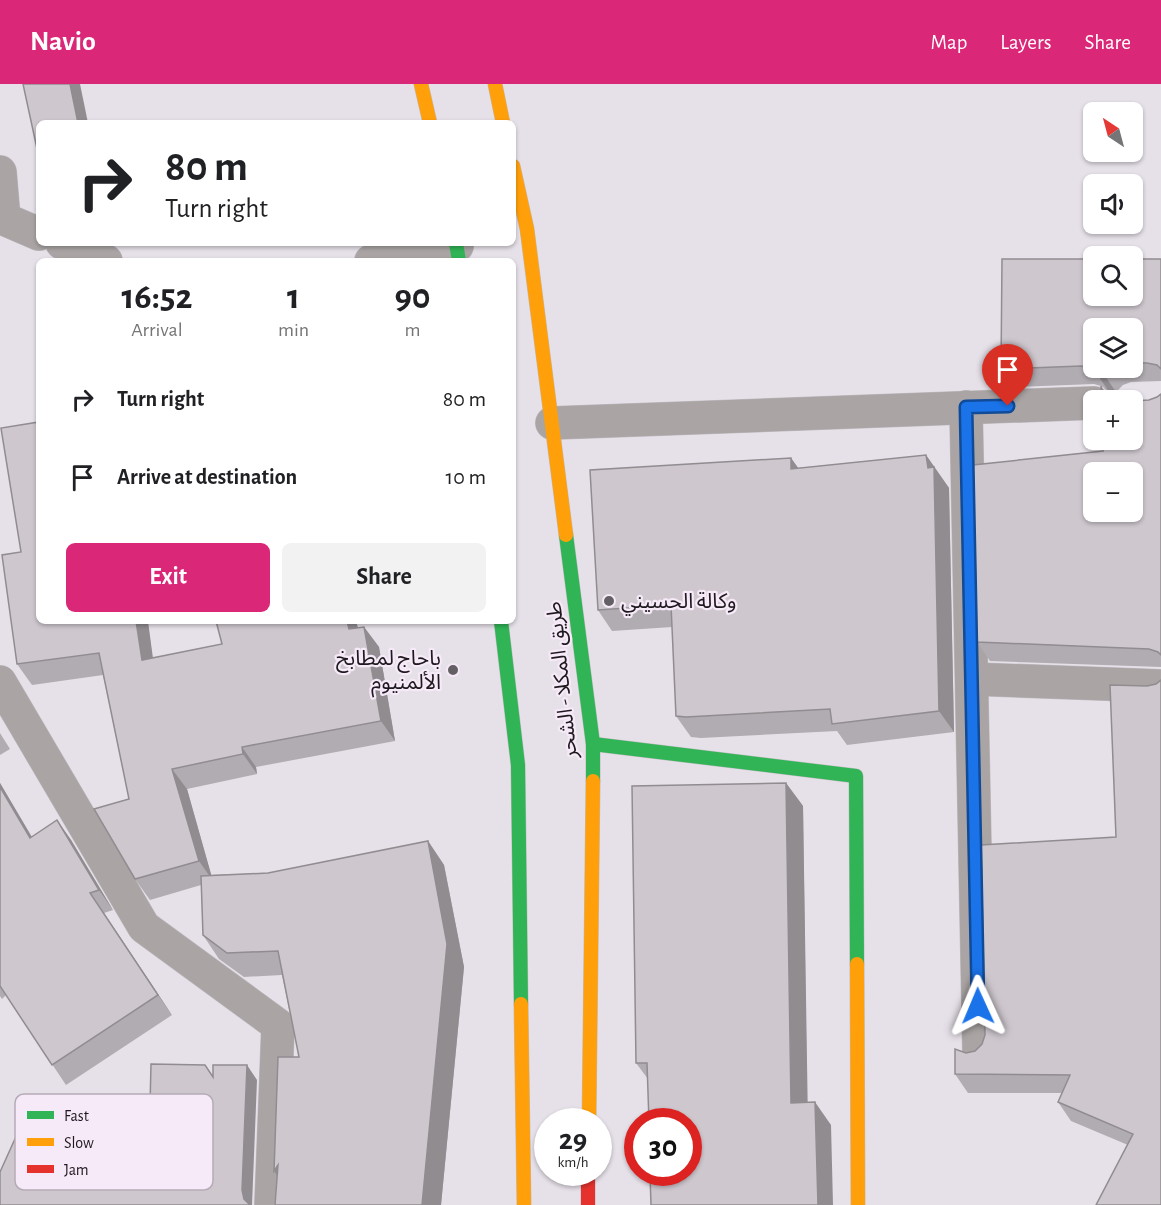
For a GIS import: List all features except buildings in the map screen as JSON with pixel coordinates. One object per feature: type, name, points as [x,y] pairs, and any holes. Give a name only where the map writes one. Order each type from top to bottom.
[{"type":"main road","points":[[421,84],[429,120]]},
{"type":"main road","points":[[495,84],[502,120]]},
{"type":"main road","name":"طريق المكلا - الشحر","points":[[516,180],[527,229],[593,744],[589,1108]]},
{"type":"main road","points":[[516,231],[527,229]]},
{"type":"main road","points":[[501,624],[518,765],[524,1205]]},
{"type":"main road","points":[[593,744],[856,776],[858,1205]]},
{"type":"main road","points":[[588,1186],[588,1205]]},
{"type":"street","points":[[0,172],[4,219],[36,233]]},
{"type":"street","points":[[69,246],[99,258]]},
{"type":"street","points":[[392,258],[460,248]]},
{"type":"street","points":[[552,423],[1083,402]]},
{"type":"street","points":[[966,407],[979,1053]]},
{"type":"street","points":[[972,679],[1161,686]]},
{"type":"street","points":[[0,682],[144,927],[278,1025],[271,1205]]},
{"type":"traffic: fast","points":[[456,246],[458,258]]},
{"type":"traffic: fast","points":[[566,535],[593,744],[593,781]]},
{"type":"traffic: fast","points":[[501,624],[518,765],[521,1004]]},
{"type":"traffic: fast","points":[[593,744],[856,776],[857,964]]},
{"type":"traffic: slow","points":[[421,84],[429,120]]},
{"type":"traffic: slow","points":[[495,84],[502,120]]},
{"type":"traffic: slow","points":[[516,180],[527,229],[566,535]]},
{"type":"traffic: slow","points":[[589,1108],[593,781]]},
{"type":"traffic: slow","points":[[857,964],[858,1205]]},
{"type":"traffic: slow","points":[[521,1004],[524,1205]]},
{"type":"traffic: jam","points":[[588,1186],[588,1205]]},
{"type":"place","name":"وكالة الحسيني","points":[[609,601]]},
{"type":"place","name":"باحاج لمطابخ الألمنيوم","points":[[453,670]]},
{"type":"route","points":[[978,1006],[966,407],[1008,406]]}]
